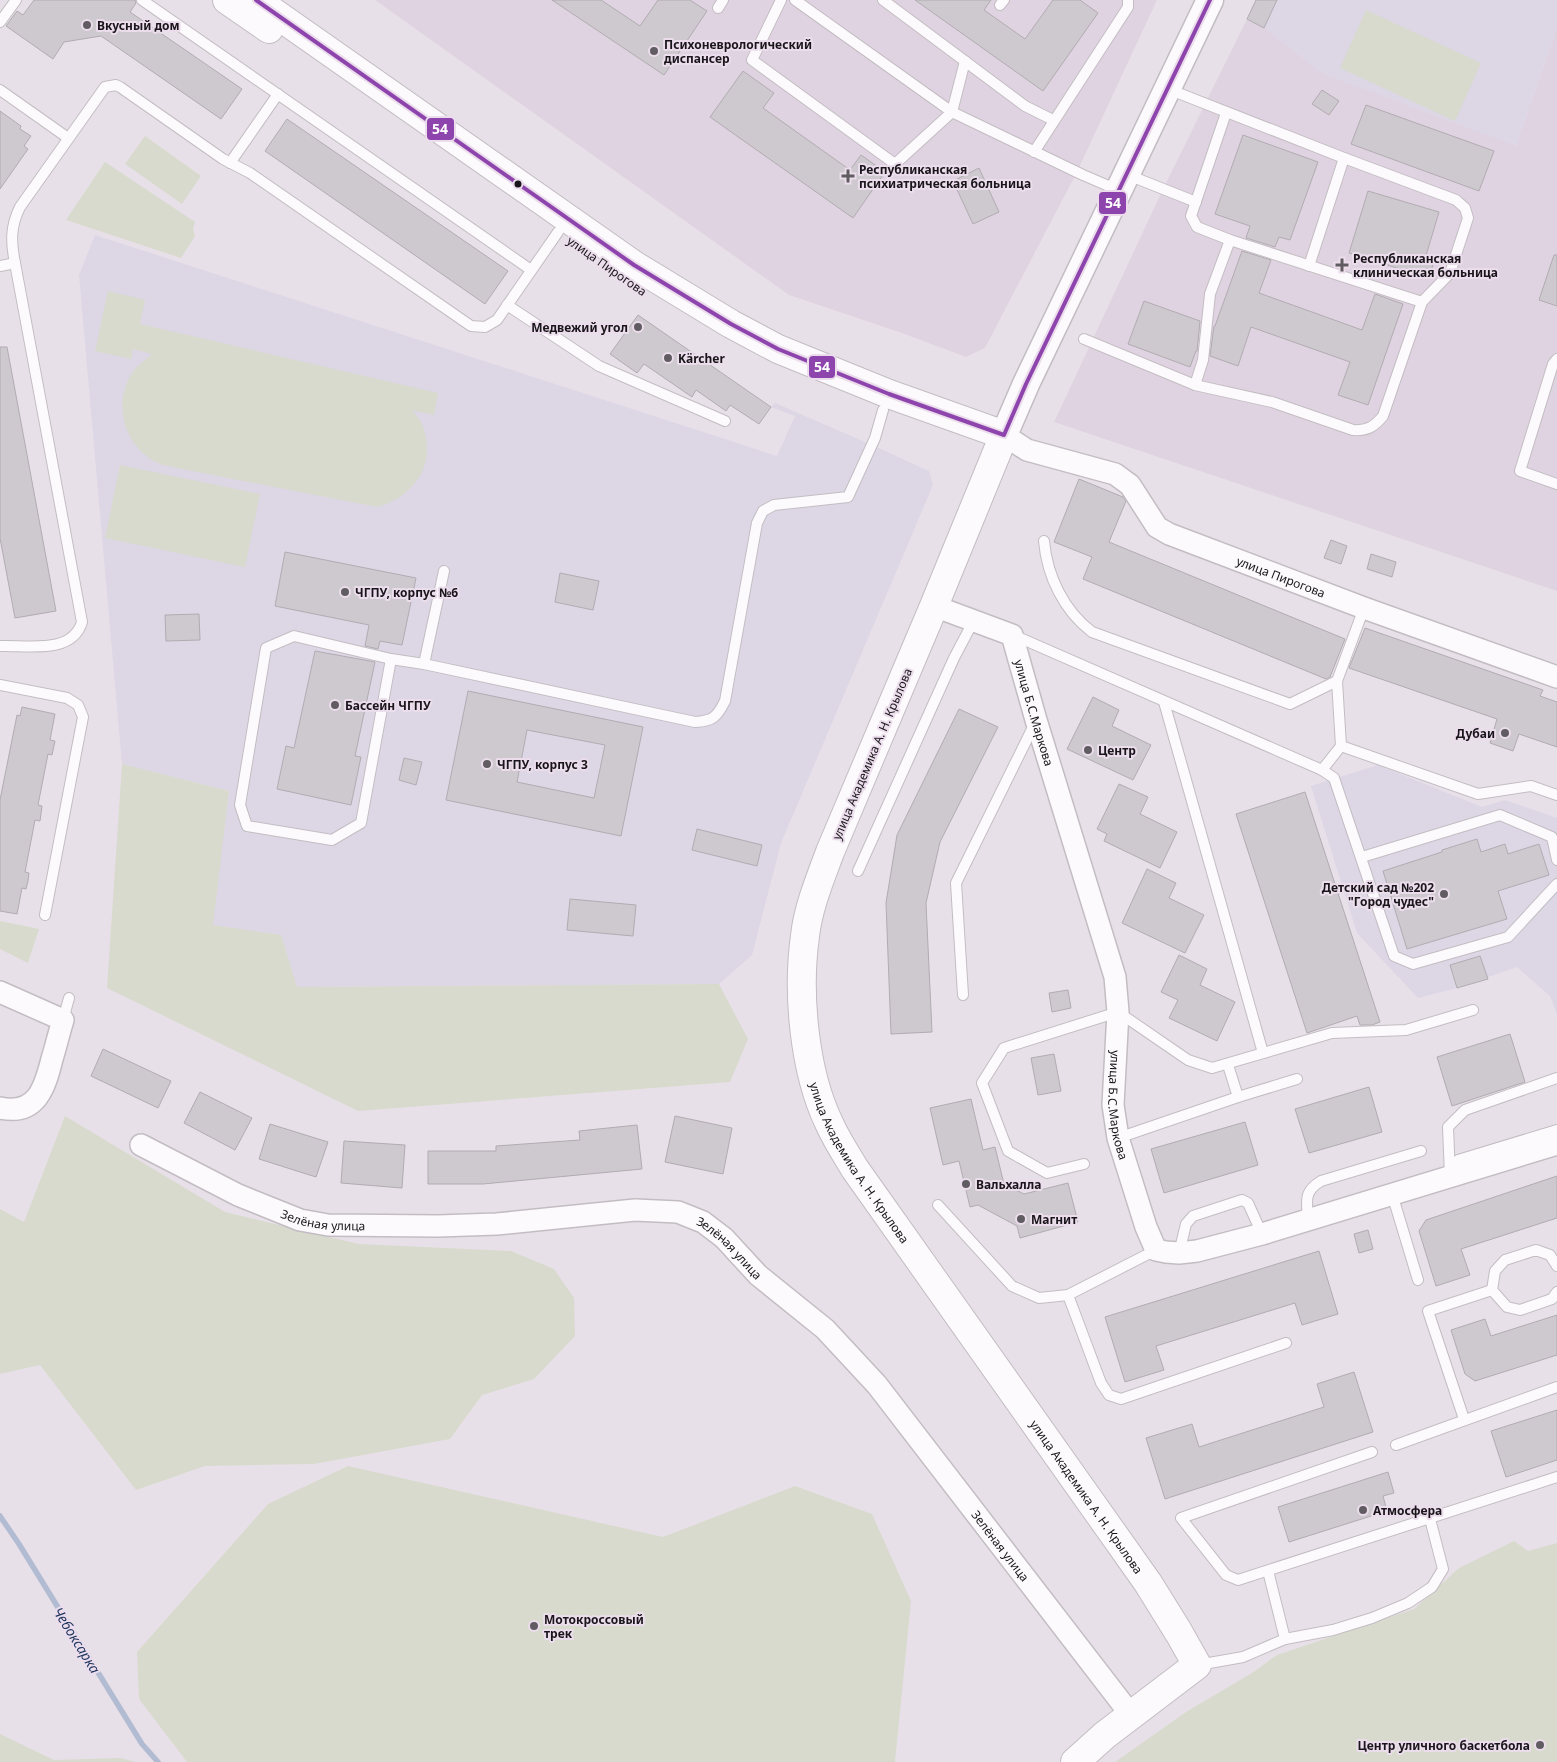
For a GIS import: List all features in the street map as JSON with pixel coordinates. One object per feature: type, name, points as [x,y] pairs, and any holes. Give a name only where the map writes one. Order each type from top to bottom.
[{"type":"main road","name":"улица Пирогова","points":[[227,0],[562,225],[634,265],[731,324],[778,349],[889,394],[1000,444]]},
{"type":"main road","name":"улица Пирогова","points":[[256,0],[562,225],[650,297],[721,339],[791,374],[882,410],[1000,444]]},
{"type":"main road","name":"улица Академика А. Н. Крылова","points":[[1000,444],[830,852],[816,892],[805,935],[802,978],[804,1032],[814,1082],[828,1122],[854,1169],[1148,1583],[1197,1665]]},
{"type":"main road","points":[[1075,1762],[1105,1735],[1197,1665]]},
{"type":"street","points":[[1000,444],[1026,384],[1210,0]]},
{"type":"street","name":"улица Пирогова","points":[[1000,444],[1115,474],[1130,485],[1157,527],[1168,534],[1364,608],[1557,677]]},
{"type":"street","points":[[934,606],[1012,635]]},
{"type":"street","name":"улица Б.С.Маркова","points":[[1012,635],[1036,720],[1115,977],[1118,1012],[1113,1105],[1118,1138],[1146,1227],[1156,1250]]},
{"type":"street","points":[[0,992],[63,1020],[42,1093],[35,1101],[26,1106],[8,1109]]},
{"type":"street","points":[[1156,1250],[1179,1253],[1197,1251],[1262,1234],[1557,1144]]},
{"type":"street","name":"Зелёная улица","points":[[142,1145],[238,1195],[300,1220],[328,1225],[438,1226],[487,1224],[635,1210],[678,1212],[703,1222],[724,1238],[758,1275],[825,1329],[877,1384],[1131,1715]]},
{"type":"lane","points":[[0,22],[16,0]]},
{"type":"lane","points":[[142,0],[531,270]]},
{"type":"lane","points":[[781,0],[752,60],[895,164],[952,112],[965,61]]},
{"type":"lane","points":[[795,0],[952,112],[1034,152],[1123,182],[1196,202]]},
{"type":"lane","points":[[884,0],[1025,106],[1053,120]]},
{"type":"lane","points":[[1034,152],[1128,6],[1128,0]]},
{"type":"lane","points":[[0,646],[56,645],[73,638],[82,622],[11,234],[15,216],[20,207],[101,90],[109,85],[116,85],[230,163],[250,173],[471,326],[486,327],[493,323],[562,225]]},
{"type":"lane","points":[[1084,338],[1195,385],[1272,402],[1353,430],[1365,431],[1376,426],[1383,416],[1422,302],[1450,274],[1468,218],[1465,208],[1456,200],[1226,113],[1168,89]]},
{"type":"lane","points":[[0,90],[68,138]]},
{"type":"lane","points":[[230,163],[278,94]]},
{"type":"lane","points":[[1226,113],[1191,216],[1197,227],[1230,240],[1422,302]]},
{"type":"lane","points":[[1309,266],[1344,158]]},
{"type":"lane","points":[[1195,385],[1203,360],[1210,294],[1230,240]]},
{"type":"lane","points":[[0,266],[15,264]]},
{"type":"lane","points":[[507,305],[599,366],[725,421]]},
{"type":"lane","points":[[1557,360],[1553,364],[1520,471],[1557,484]]},
{"type":"lane","points":[[391,659],[361,823],[332,840],[247,826],[240,805],[266,648],[294,636],[391,659],[424,664],[695,722],[708,721],[719,713],[725,701],[757,523],[763,511],[774,505],[848,497],[875,438],[882,410]]},
{"type":"lane","points":[[1044,541],[1050,573],[1062,599],[1079,622],[1092,632],[1290,704],[1337,681]]},
{"type":"lane","points":[[424,664],[444,571]]},
{"type":"lane","points":[[1322,770],[1340,746],[1337,681],[1364,608]]},
{"type":"lane","points":[[858,871],[954,658],[974,620]]},
{"type":"lane","points":[[1012,635],[1322,770],[1334,778],[1394,956],[1413,964],[1508,937],[1557,884]]},
{"type":"lane","points":[[0,685],[67,698],[78,705],[83,717],[45,915]]},
{"type":"lane","points":[[1164,702],[1263,1053]]},
{"type":"lane","points":[[963,995],[956,884],[1036,720]]},
{"type":"lane","points":[[1340,746],[1478,794],[1531,786],[1557,795]]},
{"type":"lane","points":[[1362,858],[1500,815],[1552,837],[1557,860]]},
{"type":"lane","points":[[63,1020],[69,998]]},
{"type":"lane","points":[[1084,1164],[1047,1173],[1008,1151],[982,1083],[1004,1048],[1118,1012],[1188,1060],[1212,1068],[1228,1065],[1332,1033],[1406,1030],[1473,1010]]},
{"type":"lane","points":[[1228,1065],[1238,1097]]},
{"type":"lane","points":[[1450,1176],[1448,1127],[1465,1110],[1557,1078]]},
{"type":"lane","points":[[1118,1138],[1297,1079]]},
{"type":"lane","points":[[1450,1176],[1458,1160],[1557,1130]]},
{"type":"lane","points":[[1308,1220],[1307,1198],[1311,1187],[1321,1181],[1421,1151]]},
{"type":"lane","points":[[1392,1194],[1418,1280]]},
{"type":"lane","points":[[1179,1253],[1186,1224],[1193,1216],[1242,1200],[1248,1203],[1262,1234]]},
{"type":"lane","points":[[938,1205],[1012,1286],[1039,1298],[1068,1294],[1156,1250]]},
{"type":"lane","points":[[1492,1290],[1495,1271],[1505,1260],[1536,1250],[1550,1255],[1557,1266]]},
{"type":"lane","points":[[1492,1290],[1507,1307],[1520,1310],[1552,1299],[1557,1292]]},
{"type":"lane","points":[[1464,1419],[1428,1311],[1492,1290]]},
{"type":"lane","points":[[1068,1294],[1101,1383],[1110,1395],[1121,1399],[1286,1342]]},
{"type":"lane","points":[[1396,1445],[1557,1386]]},
{"type":"lane","points":[[1372,1452],[1181,1518],[1226,1576],[1238,1580],[1557,1477]]},
{"type":"lane","points":[[1197,1665],[1242,1657],[1285,1639],[1333,1630],[1372,1618],[1408,1603],[1432,1587],[1444,1568],[1430,1519]]},
{"type":"lane","points":[[1268,1571],[1285,1639]]},
{"type":"shaded area","name":"Республиканская психиатрическая больница","points":[[375,0],[1157,0],[1077,172],[985,348],[966,357],[789,295]]},
{"type":"shaded area","points":[[1256,0],[1557,0],[1557,27],[1516,146],[1323,74],[1264,28],[1247,19]]},
{"type":"shaded area","points":[[1366,10],[1481,63],[1455,121],[1340,68]]},
{"type":"shaded area","name":"Республиканская клиническая больница","points":[[1247,19],[1516,146],[1557,27],[1557,591],[1054,422],[1163,189]]},
{"type":"shaded area","points":[[145,136],[201,176],[182,204],[125,164]]},
{"type":"shaded area","points":[[105,162],[195,222],[193,229],[195,236],[181,258],[66,220]]},
{"type":"shaded area","points":[[95,235],[777,456],[795,416],[771,407],[775,403],[929,471],[933,485],[781,843],[752,955],[719,984],[297,987],[281,935],[212,925],[229,791],[122,764],[79,275]]},
{"type":"shaded area","points":[[108,291],[145,300],[140,324],[438,393],[434,415],[412,410],[422,424],[427,443],[427,456],[424,468],[418,479],[401,496],[390,503],[377,507],[162,465],[152,460],[134,443],[128,433],[122,410],[123,398],[131,375],[152,354],[133,349],[131,359],[95,351]]},
{"type":"shaded area","points":[[120,465],[260,494],[245,567],[105,538]]},
{"type":"shaded area","points":[[122,764],[229,791],[213,925],[281,935],[297,987],[719,984],[748,1039],[730,1082],[358,1111],[107,988]]},
{"type":"shaded area","points":[[1378,765],[1482,807],[1505,800],[1557,818],[1557,1014],[1550,996],[1517,967],[1457,988],[1418,998],[1357,933],[1311,786]]},
{"type":"shaded area","points":[[0,921],[39,929],[28,963],[0,949]]},
{"type":"shaded area","points":[[65,1116],[225,1212],[359,1244],[511,1251],[554,1269],[574,1298],[575,1336],[534,1379],[482,1395],[450,1439],[314,1464],[205,1466],[136,1490],[40,1365],[0,1374],[0,1209],[24,1222]]},
{"type":"shaded area","name":"Мотокроссовый трек","points":[[348,1466],[663,1537],[795,1486],[872,1514],[911,1601],[895,1762],[187,1762],[139,1699],[137,1652],[268,1504]]},
{"type":"shaded area","points":[[1514,1541],[1528,1551],[1557,1543],[1557,1762],[1115,1762],[1186,1712],[1252,1673],[1277,1655],[1414,1609],[1459,1568]]},
{"type":"shaded area","points":[[0,1734],[54,1760],[121,1758],[135,1762],[0,1762]]},
{"type":"building","points":[[34,0],[135,0],[136,3],[130,12],[242,89],[221,119],[101,36],[64,42],[53,59],[6,26],[17,11],[23,15]]},
{"type":"building","name":"Психоневрологический диспансер","points":[[552,0],[601,0],[640,26],[658,0],[690,0],[707,11],[664,75]]},
{"type":"building","points":[[915,0],[991,0],[984,10],[1025,39],[1053,0],[1080,0],[1098,13],[1043,91]]},
{"type":"building","points":[[1256,0],[1277,0],[1264,28],[1247,19]]},
{"type":"building","points":[[743,71],[774,93],[763,108],[850,170],[861,155],[885,172],[853,218],[710,117]]},
{"type":"building","points":[[1322,90],[1339,101],[1329,115],[1312,104]]},
{"type":"building","points":[[1366,105],[1494,151],[1479,191],[1351,144]]},
{"type":"building","points":[[0,111],[21,126],[20,129],[31,136],[24,146],[28,149],[0,189]]},
{"type":"building","points":[[287,119],[508,271],[485,304],[265,151]]},
{"type":"building","points":[[1243,135],[1318,162],[1290,240],[1279,237],[1275,247],[1246,238],[1250,226],[1215,214]]},
{"type":"building","points":[[979,168],[999,212],[973,224],[953,181]]},
{"type":"building","points":[[1368,191],[1439,212],[1425,259],[1434,261],[1429,278],[1349,253]]},
{"type":"building","points":[[1242,251],[1271,260],[1259,293],[1362,330],[1375,294],[1403,304],[1368,405],[1338,395],[1350,362],[1251,327],[1238,366],[1210,356],[1214,326]]},
{"type":"building","points":[[1554,255],[1557,255],[1557,306],[1539,300]]},
{"type":"building","points":[[1144,301],[1200,321],[1197,351],[1190,367],[1128,344]]},
{"type":"building","points":[[638,315],[771,407],[759,424],[730,405],[726,411],[696,390],[692,397],[644,364],[637,373],[610,354]]},
{"type":"building","points":[[0,347],[7,347],[56,611],[15,618],[0,538]]},
{"type":"building","points":[[1079,479],[1123,497],[1126,501],[1109,542],[1345,639],[1330,677],[1326,679],[1083,579],[1092,557],[1054,542]]},
{"type":"building","points":[[1331,540],[1347,546],[1341,564],[1324,558]]},
{"type":"building","name":"ЧГПУ, корпус №6","points":[[285,552],[416,578],[402,645],[380,641],[378,649],[365,646],[369,625],[275,606]]},
{"type":"building","points":[[1371,554],[1396,562],[1392,577],[1367,569]]},
{"type":"building","points":[[560,573],[599,581],[593,610],[555,602]]},
{"type":"building","points":[[199,614],[200,640],[166,641],[165,615]]},
{"type":"building","points":[[1365,628],[1543,690],[1540,696],[1557,702],[1557,747],[1519,734],[1513,751],[1490,743],[1497,719],[1349,668]]},
{"type":"building","name":"Бассейн ЧГПУ","points":[[315,651],[375,662],[355,756],[361,757],[351,805],[277,789],[286,746],[294,748]]},
{"type":"building","name":"ЧГПУ, корпус 3","points":[[468,691],[643,727],[621,836],[446,800]],"holes":[[[527,730],[605,745],[594,798],[517,782]]]},
{"type":"building","points":[[1093,697],[1119,710],[1112,726],[1151,745],[1133,780],[1067,749]]},
{"type":"building","points":[[22,707],[55,714],[50,740],[55,741],[52,755],[48,754],[38,805],[42,806],[40,821],[35,820],[25,872],[29,873],[28,881],[26,889],[22,888],[17,914],[0,911],[0,800],[17,715],[20,716]]},
{"type":"building","points":[[959,709],[998,727],[940,842],[926,903],[932,1032],[891,1034],[886,903],[897,835]]},
{"type":"building","points":[[404,758],[422,762],[416,785],[399,780]]},
{"type":"building","points":[[1119,784],[1148,797],[1140,814],[1177,832],[1160,868],[1104,841],[1107,834],[1097,829]]},
{"type":"building","points":[[1305,792],[1380,1022],[1372,1025],[1360,1025],[1357,1016],[1307,1033],[1236,814]]},
{"type":"building","points":[[697,829],[762,845],[757,866],[692,850]]},
{"type":"building","name":"Детский сад №202 \"Город чудес\"","points":[[1477,839],[1481,852],[1505,844],[1508,854],[1539,844],[1549,875],[1498,891],[1507,919],[1407,949],[1383,871]]},
{"type":"building","points":[[1147,869],[1176,883],[1169,898],[1204,915],[1185,953],[1122,923]]},
{"type":"building","points":[[570,899],[636,905],[633,936],[567,930]]},
{"type":"building","points":[[1179,955],[1207,969],[1200,985],[1235,1002],[1217,1041],[1169,1018],[1178,1000],[1161,992]]},
{"type":"building","points":[[1480,956],[1488,979],[1457,988],[1450,965]]},
{"type":"building","points":[[1068,990],[1071,1008],[1052,1012],[1049,993]]},
{"type":"building","points":[[1510,1034],[1525,1082],[1452,1106],[1437,1057]]},
{"type":"building","points":[[103,1049],[171,1081],[158,1108],[91,1076]]},
{"type":"building","points":[[1054,1054],[1061,1091],[1038,1095],[1031,1058]]},
{"type":"building","points":[[1369,1087],[1382,1132],[1309,1153],[1295,1109]]},
{"type":"building","points":[[200,1092],[252,1118],[235,1150],[184,1123]]},
{"type":"building","points":[[971,1099],[983,1150],[995,1147],[1004,1184],[1024,1194],[1068,1183],[1078,1222],[1020,1238],[1017,1226],[978,1205],[970,1207],[959,1161],[943,1165],[930,1108]]},
{"type":"building","points":[[675,1116],[732,1128],[723,1174],[665,1162]]},
{"type":"building","points":[[1245,1122],[1258,1165],[1164,1193],[1151,1149]]},
{"type":"building","points":[[270,1124],[328,1142],[316,1177],[259,1159]]},
{"type":"building","points":[[637,1125],[642,1169],[483,1184],[428,1184],[428,1151],[496,1151],[496,1146],[580,1140],[579,1131]]},
{"type":"building","points":[[344,1141],[405,1145],[402,1188],[341,1183]]},
{"type":"building","points":[[1557,1176],[1557,1218],[1461,1249],[1470,1275],[1436,1286],[1419,1231],[1426,1220]]},
{"type":"building","points":[[1368,1230],[1373,1249],[1359,1253],[1354,1234]]},
{"type":"building","points":[[1319,1251],[1338,1314],[1302,1325],[1295,1303],[1156,1346],[1164,1370],[1125,1382],[1105,1317]]},
{"type":"building","points":[[1557,1315],[1557,1355],[1475,1381],[1465,1374],[1451,1330],[1485,1319],[1491,1336]]},
{"type":"building","points":[[1354,1372],[1373,1432],[1165,1499],[1146,1438],[1192,1424],[1199,1447],[1324,1407],[1317,1384]]},
{"type":"building","points":[[1557,1410],[1557,1460],[1506,1477],[1491,1431]]},
{"type":"building","points":[[1388,1472],[1394,1493],[1383,1496],[1387,1511],[1289,1542],[1278,1507]]},
{"type":"waterway","name":"Чебоксарка","points":[[0,1516],[142,1744],[158,1762]]},
{"type":"transit line","name":"54","points":[[256,0],[634,265],[731,324],[778,349],[889,394],[1004,435],[1026,384],[1210,0]]},
{"type":"place","name":"Вкусный дом","points":[[87,25]]},
{"type":"place","name":"Психоневрологический диспансер","points":[[654,51]]},
{"type":"place","name":"Республиканская психиатрическая больница","points":[[848,176]]},
{"type":"place","name":"Республиканская клиническая больница","points":[[1342,265]]},
{"type":"place","name":"Медвежий угол","points":[[638,327]]},
{"type":"place","name":"Kärcher","points":[[668,358]]},
{"type":"place","name":"ЧГПУ, корпус №6","points":[[345,592]]},
{"type":"place","name":"Бассейн ЧГПУ","points":[[335,705]]},
{"type":"place","name":"Дубаи","points":[[1505,733]]},
{"type":"place","name":"Центр","points":[[1088,750]]},
{"type":"place","name":"ЧГПУ, корпус 3","points":[[487,764]]},
{"type":"place","name":"Детский сад №202 \"Город чудес\"","points":[[1444,894]]},
{"type":"place","name":"Вальхалла","points":[[966,1184]]},
{"type":"place","name":"Магнит","points":[[1021,1219]]},
{"type":"place","name":"Атмосфера","points":[[1363,1510]]},
{"type":"place","name":"Мотокроссовый трек","points":[[534,1626]]},
{"type":"place","name":"Центр уличного баскетбола","points":[[1540,1745]]}]
